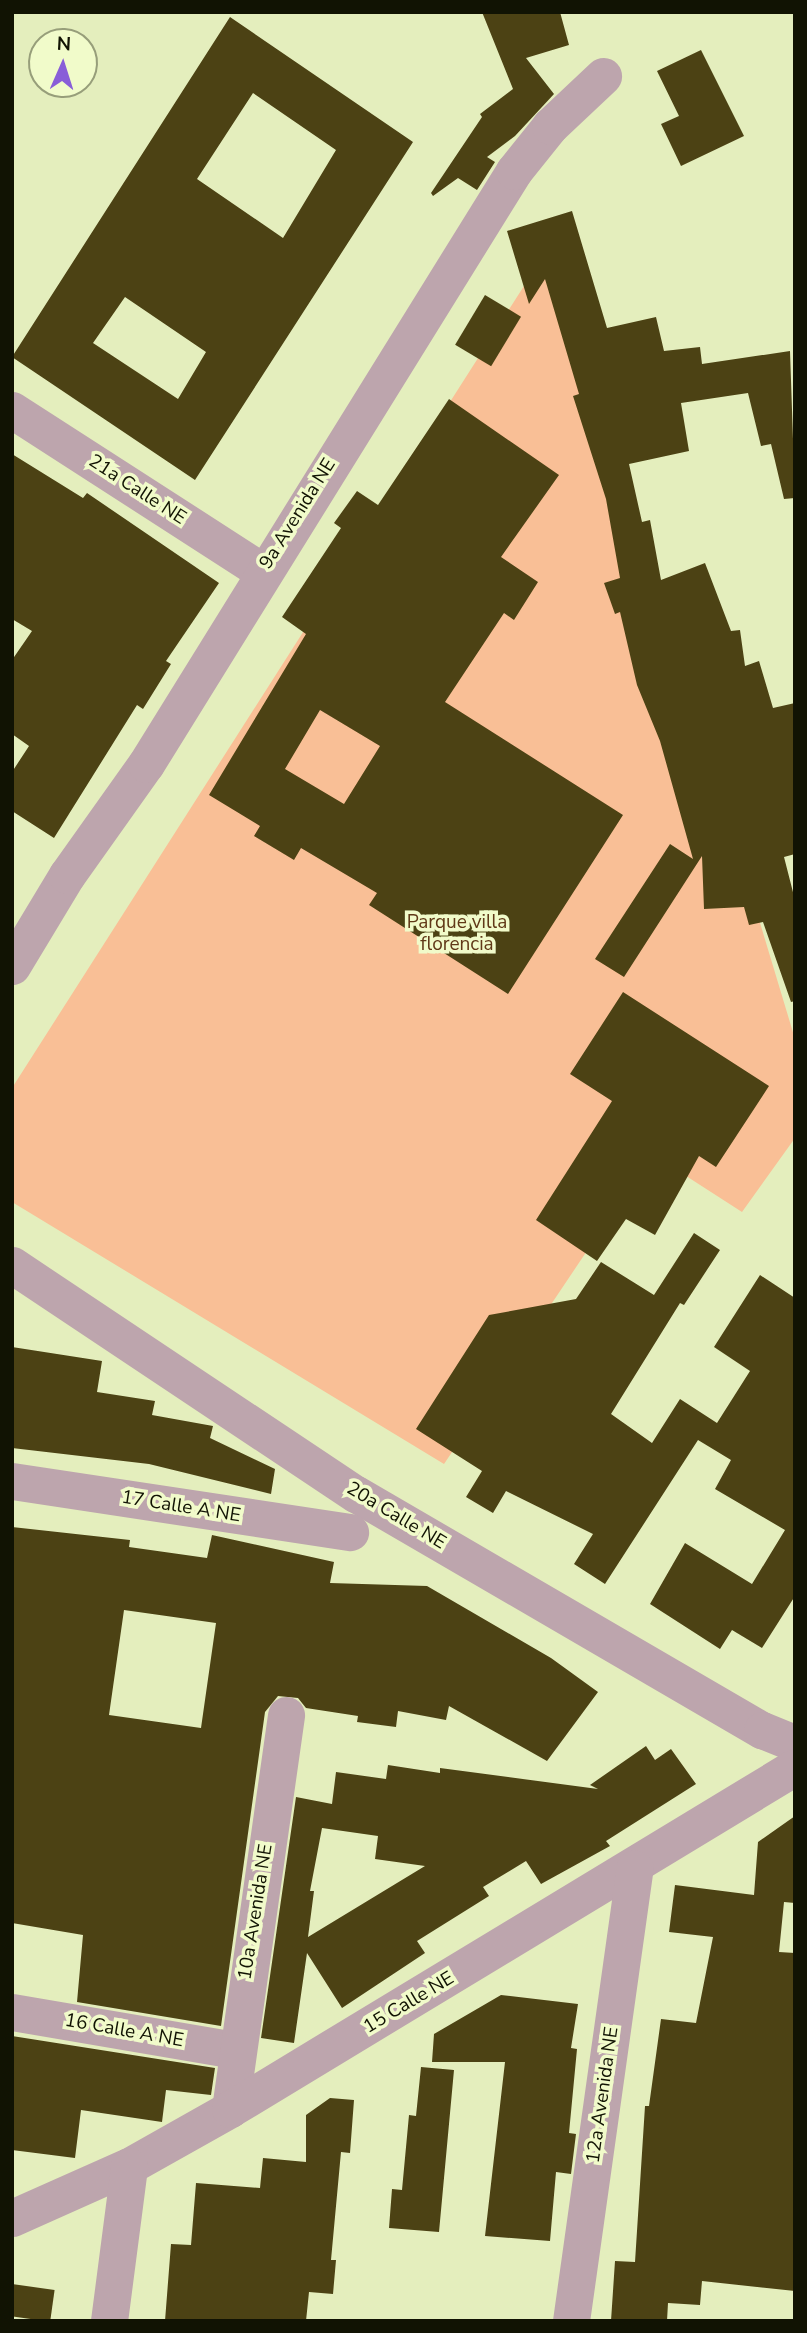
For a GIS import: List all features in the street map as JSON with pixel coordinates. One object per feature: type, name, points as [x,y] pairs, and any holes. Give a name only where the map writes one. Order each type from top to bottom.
[{"type":"street","name":"9a Avenida NE","points":[[12,965],[67,875],[146,764],[262,571],[514,171],[550,126],[603,76]]},
{"type":"street","name":"21a Calle NE","points":[[12,410],[262,571]]},
{"type":"street","name":"20a Calle NE","points":[[12,1265],[356,1494],[762,1730],[795,1743]]},
{"type":"street","name":"17 Calle A NE","points":[[12,1481],[350,1532]]},
{"type":"street","name":"10a Avenida NE","points":[[230,2109],[235,2050],[286,1715]]},
{"type":"street","name":"15 Calle NE","points":[[12,2218],[129,2166],[230,2109],[635,1868],[795,1767]]},
{"type":"street","name":"12a Avenida NE","points":[[571,2321],[635,1868]]},
{"type":"street","name":"16 Calle A NE","points":[[12,2012],[235,2050]]},
{"type":"street","points":[[109,2321],[129,2166]]},
{"type":"green space","name":"Parque villa florencia","points":[[554,239],[795,1039],[795,1138],[742,1212],[652,1154],[444,1464],[12,1202],[12,1088]]},
{"type":"building","points":[[482,12],[560,12],[569,45],[526,58],[554,94],[515,136],[487,157],[495,162],[477,190],[458,178],[433,196],[431,193],[482,117],[480,114],[513,89]]},
{"type":"building","points":[[230,17],[413,142],[195,480],[12,357]],"holes":[[[253,93],[336,150],[283,238],[197,179]],[[125,297],[206,352],[178,399],[93,343]]]},
{"type":"building","points":[[701,50],[744,136],[681,166],[661,124],[679,116],[657,71]]},
{"type":"building","points":[[572,211],[607,328],[656,317],[664,351],[700,347],[702,364],[790,351],[795,498],[784,499],[771,444],[761,446],[748,393],[681,403],[689,451],[629,464],[642,522],[650,520],[661,580],[705,563],[731,631],[740,630],[745,666],[759,661],[773,708],[795,703],[795,854],[784,857],[795,900],[795,1001],[791,1002],[763,922],[749,925],[744,907],[704,909],[702,856],[624,977],[595,959],[670,844],[693,859],[660,741],[637,685],[620,612],[615,614],[604,583],[620,578],[606,499],[573,396],[579,394],[545,279],[529,304],[507,231]]},
{"type":"building","points":[[485,295],[521,317],[491,366],[455,345]]},
{"type":"building","points":[[449,399],[559,475],[501,557],[538,582],[514,620],[504,613],[445,702],[623,815],[508,994],[369,905],[377,893],[301,848],[294,860],[254,836],[260,826],[209,795],[306,634],[282,617],[341,528],[334,523],[357,491],[378,505]],"holes":[[[320,710],[380,746],[344,804],[285,769]]]},
{"type":"building","points":[[12,454],[83,498],[87,493],[219,583],[166,661],[171,664],[143,709],[137,705],[54,838],[12,811],[12,772],[29,746],[12,734],[12,660],[32,631],[12,619]]},
{"type":"building","points":[[623,992],[769,1086],[716,1167],[699,1156],[655,1235],[626,1219],[597,1261],[536,1220],[612,1101],[570,1074]]},
{"type":"building","points":[[694,1233],[720,1250],[684,1305],[680,1303],[611,1414],[652,1443],[680,1399],[717,1423],[750,1371],[714,1347],[760,1275],[795,1298],[795,1596],[762,1648],[732,1630],[720,1649],[650,1604],[685,1543],[752,1584],[785,1530],[715,1489],[731,1460],[698,1440],[605,1584],[574,1564],[593,1534],[506,1491],[493,1513],[466,1497],[482,1471],[416,1429],[489,1315],[576,1299],[601,1262],[654,1295]]},
{"type":"building","points":[[12,1347],[102,1361],[97,1392],[155,1401],[152,1415],[213,1426],[210,1438],[275,1469],[271,1494],[149,1464],[12,1448]]},
{"type":"building","points":[[12,1527],[130,1540],[129,1547],[207,1558],[212,1535],[334,1562],[330,1583],[427,1586],[551,1658],[598,1692],[547,1761],[449,1706],[446,1720],[398,1711],[396,1727],[357,1722],[358,1716],[306,1708],[298,1698],[278,1696],[265,1712],[221,2026],[77,2002],[83,1935],[12,1923]],"holes":[[[124,1610],[216,1623],[201,1728],[109,1715]]]},
{"type":"building","points":[[646,1746],[655,1760],[671,1749],[696,1784],[606,1841],[610,1846],[541,1884],[526,1861],[483,1887],[489,1896],[417,1941],[425,1953],[342,2008],[307,1953],[294,2043],[261,2038],[296,1797],[332,1804],[336,1772],[386,1779],[388,1765],[440,1773],[440,1768],[598,1789],[590,1785]],"holes":[[[322,1828],[378,1836],[375,1859],[425,1866],[308,1937],[314,1891],[310,1891]]]},
{"type":"building","points":[[795,1816],[795,1903],[784,1902],[779,1952],[795,1953],[795,2291],[702,2281],[700,2305],[668,2303],[667,2321],[611,2321],[615,2261],[635,2262],[645,2106],[649,2106],[661,2019],[696,2023],[713,1937],[669,1932],[675,1885],[754,1895],[758,1842]]},
{"type":"building","points":[[501,1995],[578,2004],[571,2048],[577,2049],[569,2133],[576,2134],[571,2174],[556,2172],[550,2241],[485,2236],[505,2062],[432,2062],[434,2034]]},
{"type":"building","points":[[12,2036],[215,2068],[211,2095],[166,2090],[162,2122],[81,2110],[75,2158],[12,2150]]},
{"type":"building","points":[[421,2067],[454,2070],[439,2232],[389,2228],[392,2189],[402,2190],[409,2115],[416,2116]]},
{"type":"building","points":[[330,2098],[354,2100],[350,2153],[341,2152],[331,2260],[336,2260],[333,2294],[309,2292],[306,2321],[165,2321],[171,2244],[191,2245],[196,2183],[260,2188],[263,2158],[306,2162],[306,2115]]},
{"type":"building","points":[[12,2284],[55,2290],[50,2321],[12,2316]]}]
